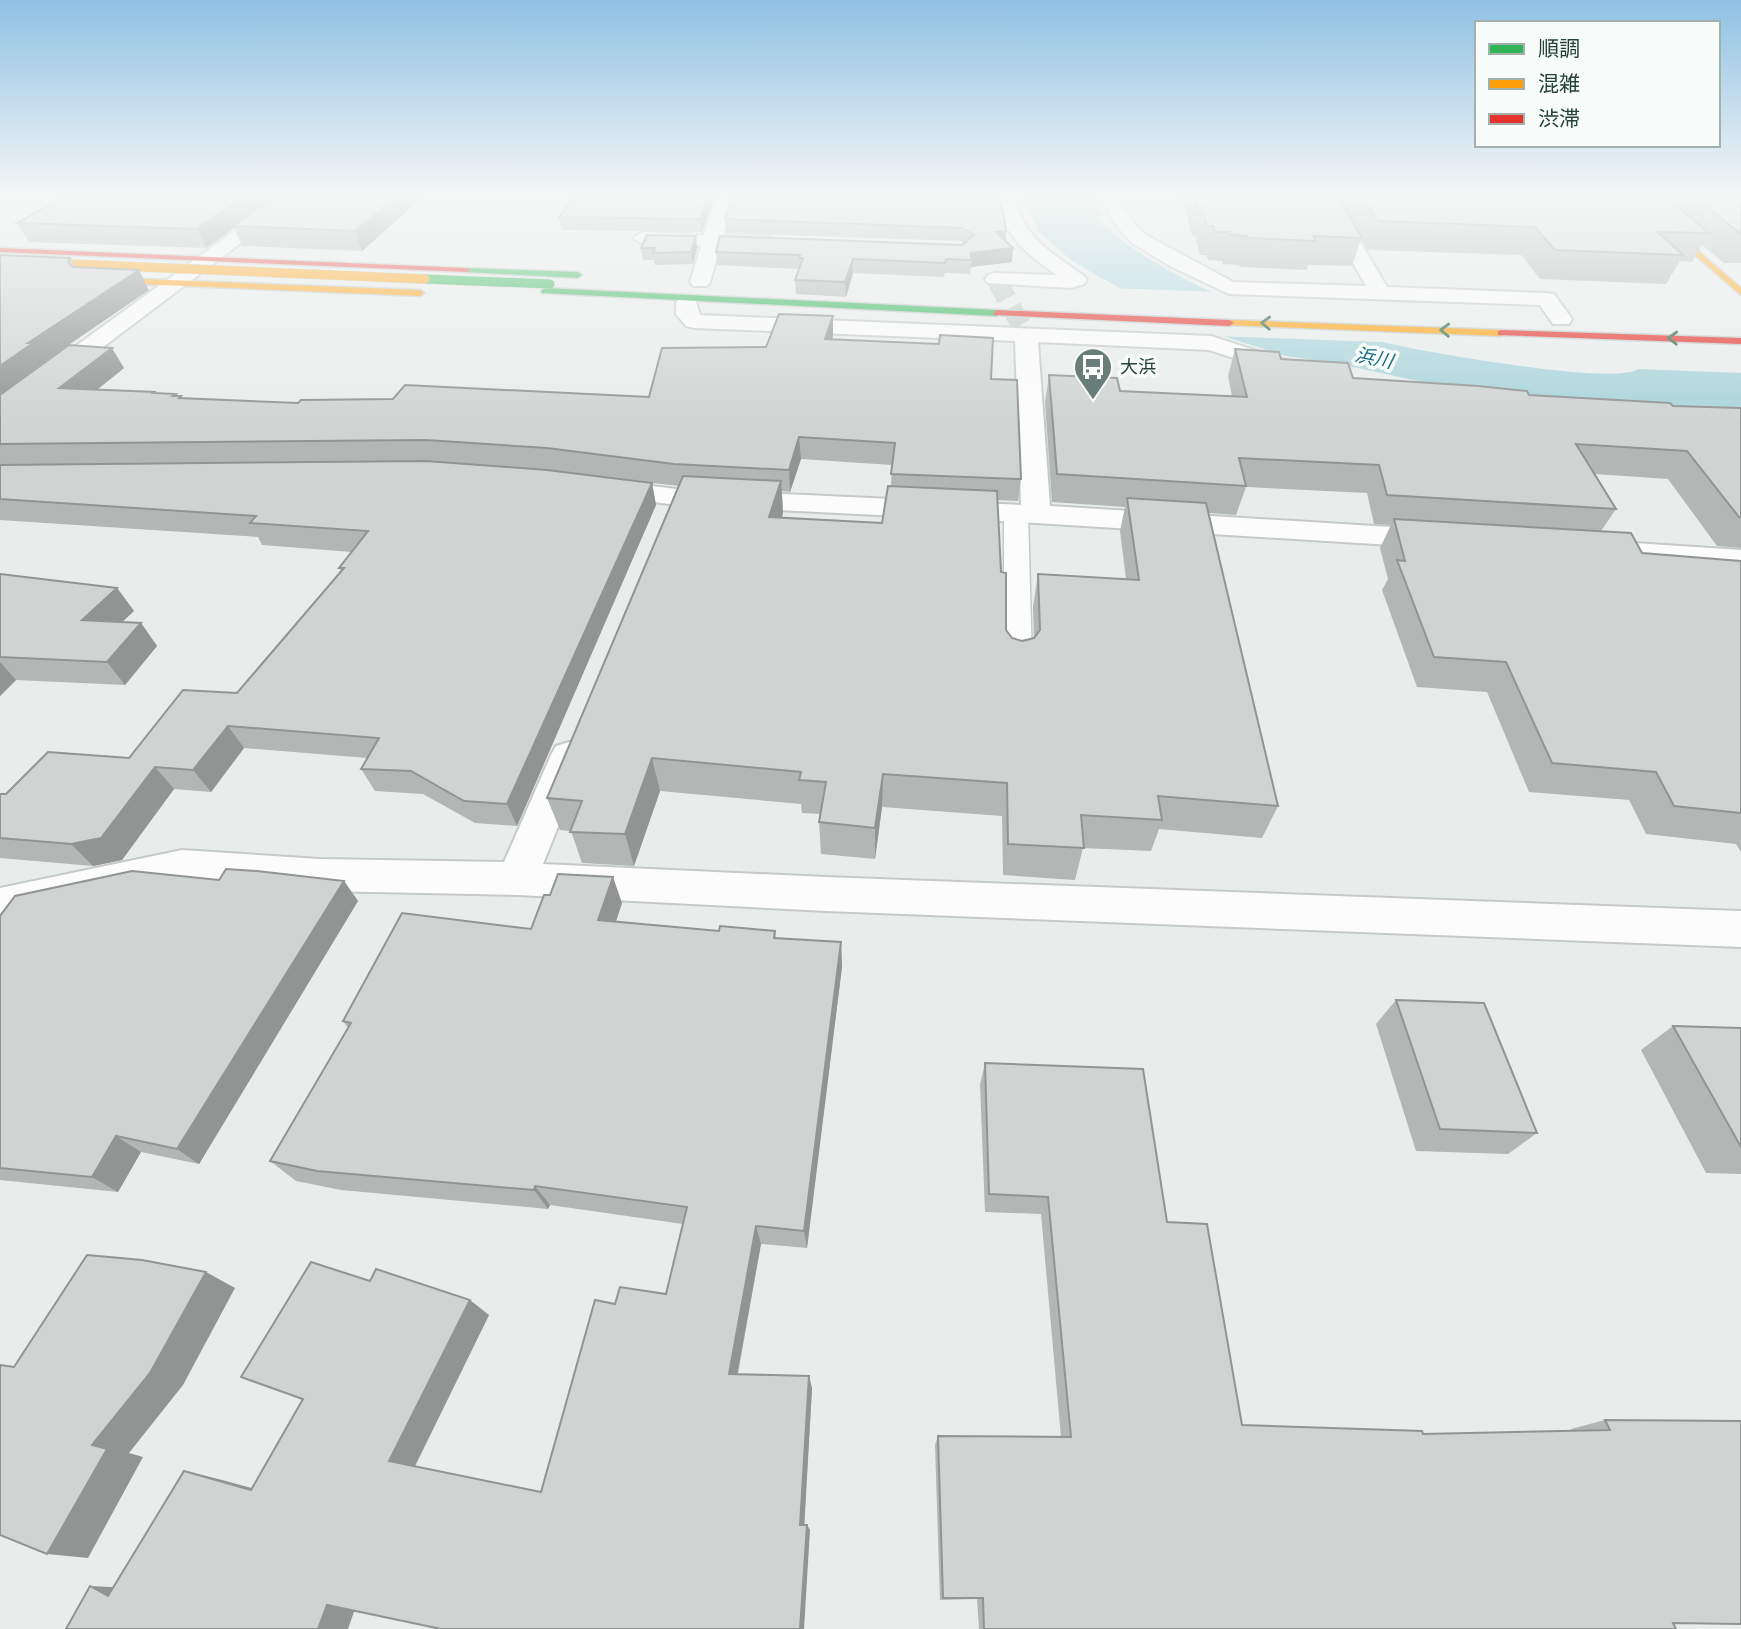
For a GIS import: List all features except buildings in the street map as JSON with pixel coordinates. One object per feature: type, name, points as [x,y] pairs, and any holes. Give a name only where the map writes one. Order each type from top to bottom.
[{"type":"main road","points":[[92,273],[859,299]]},
{"type":"main road","points":[[244,273],[547,288]]},
{"type":"main road","points":[[537,273],[598,276]]},
{"type":"main road","points":[[1719,273],[1741,292]]},
{"type":"main road","points":[[0,276],[687,303],[859,299],[993,281]]},
{"type":"main road","points":[[674,281],[859,299],[1152,320],[1741,341]]},
{"type":"main road","points":[[1535,317],[1741,328]]},
{"type":"street","points":[[0,413],[191,273]]},
{"type":"street","points":[[699,282],[702,273]]},
{"type":"street","points":[[993,281],[1077,280],[1067,273]]},
{"type":"street","points":[[1199,273],[1229,288],[1546,299],[1561,319]]},
{"type":"street","points":[[1369,273],[1380,293]]},
{"type":"street","points":[[687,303],[687,314],[694,321],[1211,343],[1299,371]]},
{"type":"street","points":[[1026,334],[1026,514]]},
{"type":"street","points":[[580,485],[672,510],[1026,514],[1472,541]]},
{"type":"street","points":[[1566,547],[1741,559]]},
{"type":"street","points":[[517,879],[581,726]]},
{"type":"street","points":[[0,905],[182,866],[320,874],[517,879],[840,895],[1741,929]]},
{"type":"lane","points":[[1018,663],[1026,514]]},
{"type":"water","name":"浜川","points":[[1093,273],[1174,273],[1216,294],[1347,333],[1479,360],[1595,373],[1623,373],[1638,369],[1741,373],[1741,412],[1455,389],[1335,363],[1286,356],[1232,339],[1165,312]]},
{"type":"pier","points":[[1109,288],[1221,292],[1405,343],[1215,336],[1163,315]]},
{"type":"tunnel","points":[[997,281],[1026,334]]},
{"type":"traffic: fast","points":[[534,273],[578,275]]},
{"type":"traffic: fast","points":[[425,279],[550,284]]},
{"type":"traffic: fast","points":[[545,291],[997,313]]},
{"type":"traffic: slow","points":[[284,273],[425,279]]},
{"type":"traffic: slow","points":[[1719,273],[1741,292]]},
{"type":"traffic: slow","points":[[92,280],[420,293]]},
{"type":"traffic: slow","points":[[1229,323],[1501,333]]},
{"type":"traffic: jam","points":[[997,313],[1229,323]]},
{"type":"traffic: jam","points":[[1501,333],[1741,341]]},
{"type":"place","name":"大浜","points":[[1093,401]]}]
